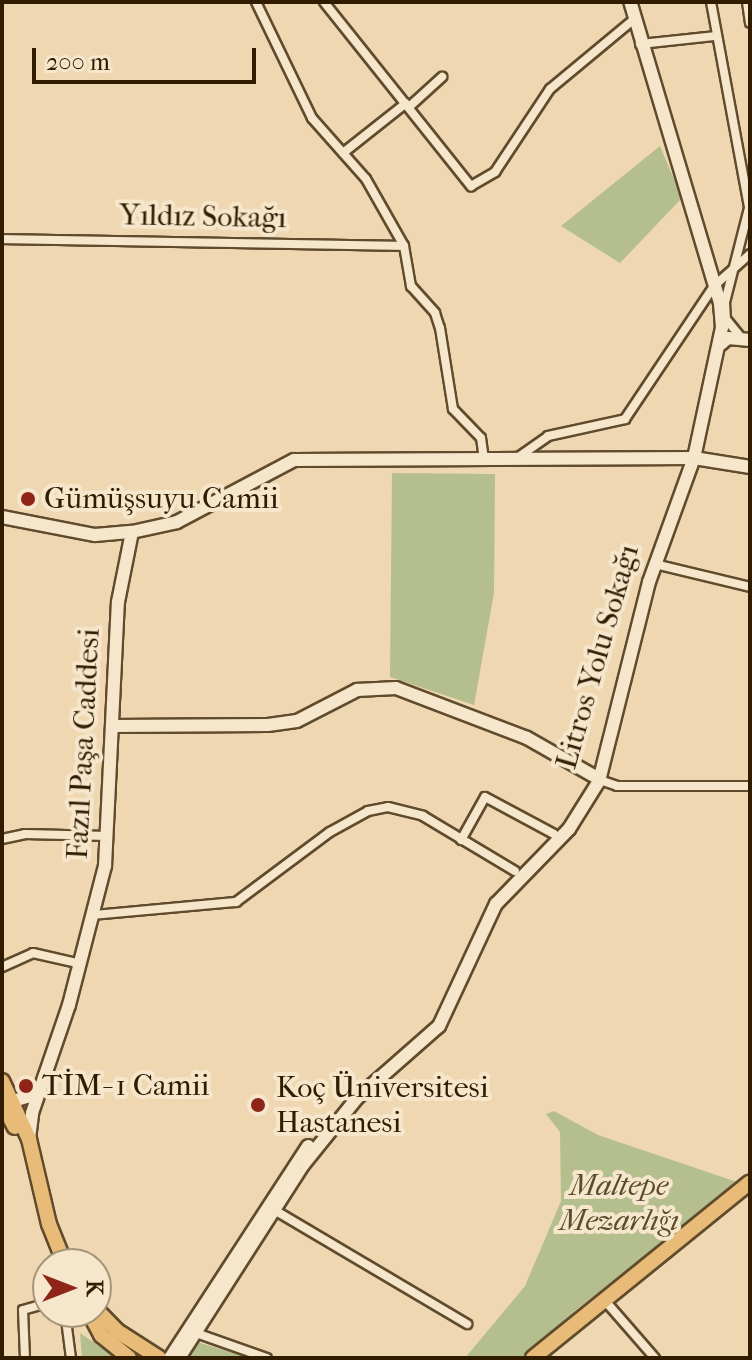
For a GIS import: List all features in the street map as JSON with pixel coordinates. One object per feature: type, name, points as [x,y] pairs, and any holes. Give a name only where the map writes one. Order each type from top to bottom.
[{"type":"main road","name":"Litros Yolu Sokağı","points":[[179,1358],[271,1208],[296,1160],[353,1094],[436,1023],[496,904],[569,829],[596,778],[652,563],[679,478],[694,458],[721,344],[719,292],[629,3]]},
{"type":"main road","points":[[721,344],[728,338],[746,340]]},
{"type":"main road","points":[[2,517],[95,535],[132,532],[177,522],[294,460],[694,458],[750,467]]},
{"type":"main road","name":"Fazıl Paşa Caddesi","points":[[29,1139],[38,1094],[81,964],[108,836],[118,602],[132,532]]},
{"type":"main road","points":[[112,726],[268,725],[297,721],[357,690],[396,688],[527,738],[596,778]]},
{"type":"main road","name":"Litros Yolu Sokağı","points":[[436,1023],[473,930],[515,871],[554,834],[596,778]]},
{"type":"main road","points":[[2,1081],[52,1248]]},
{"type":"main road","points":[[2,1090],[29,1139],[49,1224],[59,1248]]},
{"type":"main road","points":[[8,1102],[38,1094]]},
{"type":"main road","points":[[722,1208],[750,1182]]},
{"type":"main road","points":[[533,1358],[750,1189]]},
{"type":"main road","name":"Litros Yolu Sokağı","points":[[170,1358],[271,1208]]},
{"type":"main road","points":[[544,1358],[605,1300]]},
{"type":"main road","points":[[112,1327],[159,1358]]},
{"type":"main road","points":[[98,1328],[101,1335],[129,1358]]},
{"type":"main road","points":[[109,1328],[141,1358]]},
{"type":"street","points":[[256,2],[312,118],[366,179],[404,246],[411,286],[437,319],[453,409],[479,436],[484,459]]},
{"type":"street","points":[[324,2],[471,186],[477,185],[506,158],[550,89],[633,20]]},
{"type":"street","points":[[711,2],[749,208],[736,266],[719,292],[726,319],[746,340]]},
{"type":"street","points":[[747,2],[750,23]]},
{"type":"street","points":[[640,44],[715,36]]},
{"type":"street","points":[[343,153],[442,77]]},
{"type":"street","name":"Yıldız Sokağı","points":[[2,239],[404,246]]},
{"type":"street","points":[[517,459],[548,436],[625,419],[736,266],[750,254]]},
{"type":"street","points":[[652,563],[750,587]]},
{"type":"street","points":[[596,778],[617,786],[750,786]]},
{"type":"street","points":[[461,840],[485,797],[554,834]]},
{"type":"street","points":[[93,915],[236,902],[330,832],[368,811],[406,808],[515,871]]},
{"type":"street","points":[[2,839],[25,834],[108,836]]},
{"type":"street","points":[[2,967],[33,953],[81,964]]},
{"type":"street","points":[[271,1208],[467,1324]]},
{"type":"street","points":[[605,1300],[655,1358]]},
{"type":"street","points":[[25,1358],[23,1310],[32,1307]]},
{"type":"street","points":[[68,1328],[71,1358]]},
{"type":"street","points":[[196,1333],[267,1358]]},
{"type":"green space","points":[[660,146],[682,198],[620,263],[561,226]]},
{"type":"green space","points":[[392,473],[495,474],[494,593],[474,705],[390,677]]},
{"type":"green space","name":"Maltepe Mezarlığı","points":[[554,1111],[598,1135],[740,1183],[577,1309],[524,1358],[465,1358],[525,1286],[561,1201],[560,1132],[546,1114]]},
{"type":"green space","points":[[80,1333],[117,1358],[82,1358]]},
{"type":"green space","points":[[197,1342],[238,1354],[252,1358],[189,1358]]},
{"type":"place","name":"Gümüşsuyu Camii","points":[[28,499]]},
{"type":"place","name":"TİM- 1 Camii","points":[[26,1086]]},
{"type":"place","name":"Koç Üniversitesi Hastanesi","points":[[258,1105]]}]
